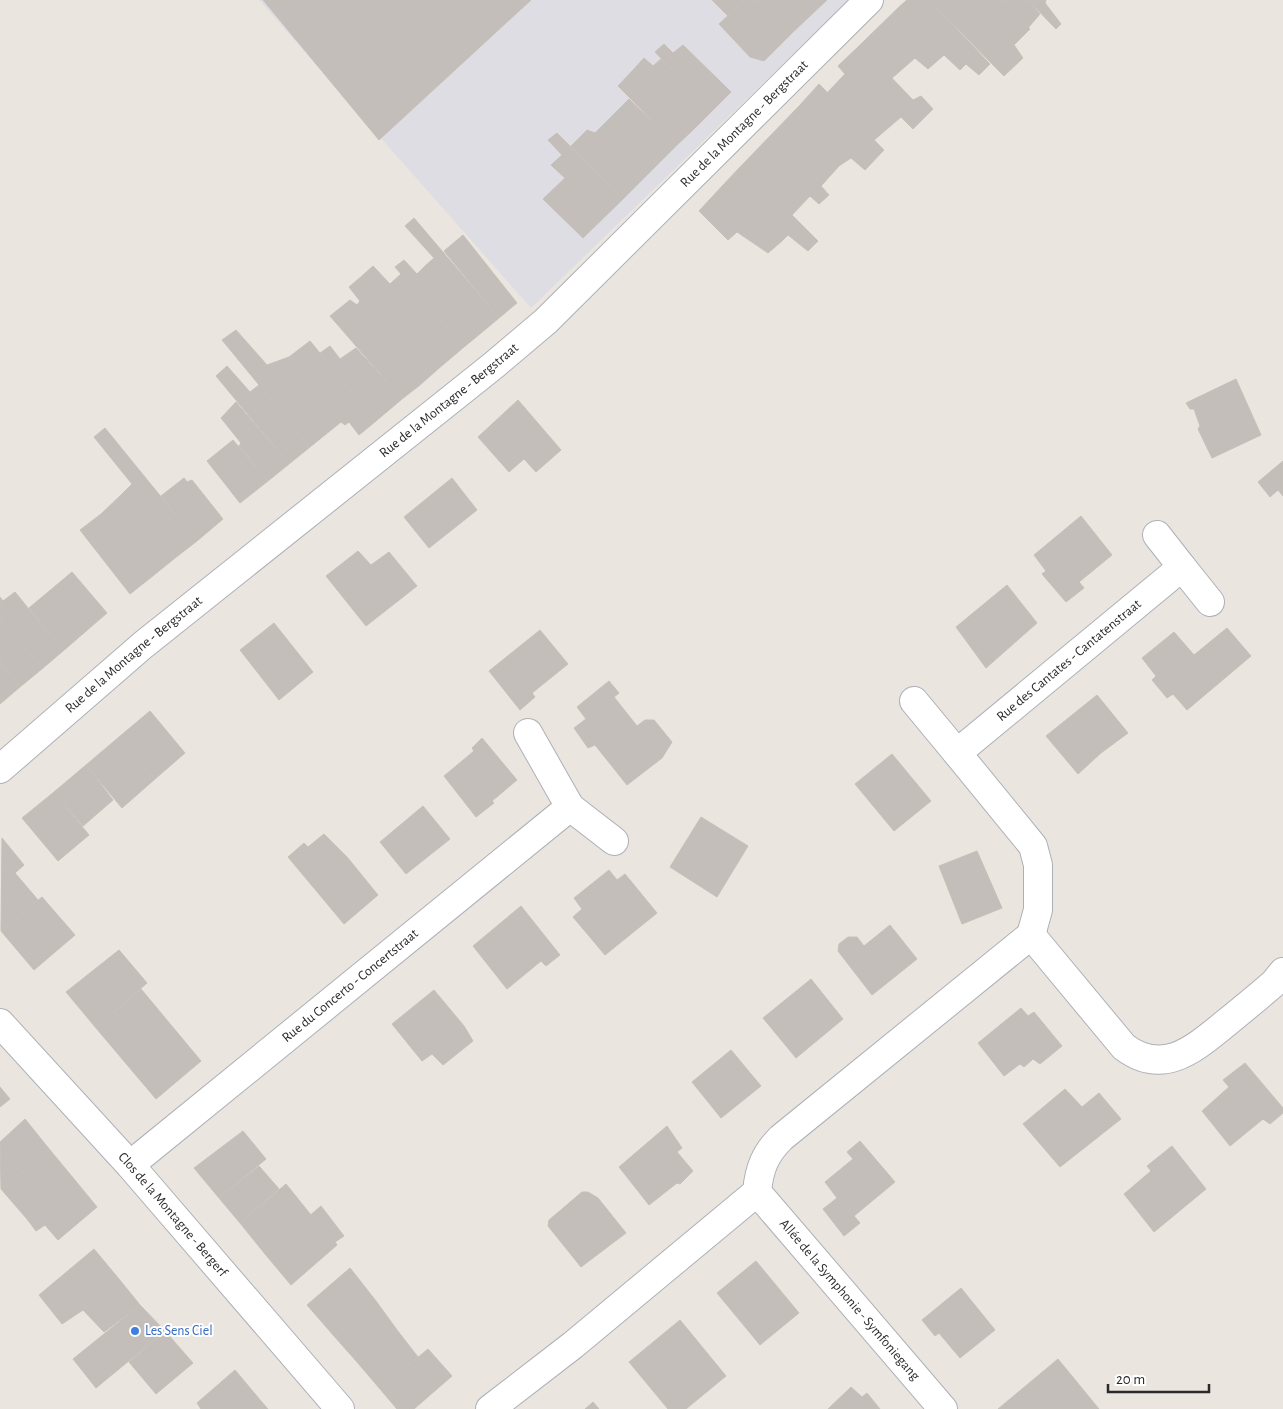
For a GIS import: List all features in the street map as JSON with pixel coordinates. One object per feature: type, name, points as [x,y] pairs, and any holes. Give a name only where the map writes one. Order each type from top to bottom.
[{"type":"street","name":"Rue de la Montagne - Bergstraat","points":[[0,769],[143,645],[494,365],[546,321],[870,0]]},
{"type":"street","points":[[1157,535],[1210,602]]},
{"type":"street","name":"Rue des Cantates - Cantatenstraat","points":[[957,753],[1182,567]]},
{"type":"street","points":[[490,1409],[573,1345],[758,1192],[758,1176],[765,1158],[781,1138],[1031,935],[1038,910],[1038,865],[1033,846],[914,701]]},
{"type":"street","points":[[528,733],[570,807],[614,842]]},
{"type":"street","name":"Rue du Concerto - Concertstraat","points":[[130,1165],[570,807]]},
{"type":"street","points":[[1031,935],[1124,1047],[1141,1058],[1151,1060],[1173,1058],[1192,1051],[1274,983],[1283,972]]},
{"type":"street","name":"Clos de la Montagne - Bergerf","points":[[0,1023],[130,1165],[340,1409]]},
{"type":"street","name":"Allée de la Symphonie - Symfoniegang","points":[[758,1192],[943,1409]]},
{"type":"shaded area","points":[[259,0],[849,0],[531,308]]},
{"type":"building","points":[[263,0],[531,0],[379,140]]},
{"type":"building","points":[[712,0],[745,0],[728,16]]},
{"type":"building","points":[[745,0],[756,0],[792,33],[764,61],[750,57],[719,24]]},
{"type":"building","points":[[756,0],[794,0],[810,16],[792,33]]},
{"type":"building","points":[[794,0],[827,0],[810,16]]},
{"type":"building","points":[[907,0],[929,0],[990,64],[979,75],[966,64],[960,70],[900,6]]},
{"type":"building","points":[[929,0],[969,0],[1014,45],[1023,58],[1004,76]]},
{"type":"building","points":[[969,0],[1003,0],[1030,29],[1014,45]]},
{"type":"building","points":[[1003,0],[1028,0],[1040,14],[1028,28]]},
{"type":"building","points":[[1028,0],[1046,0],[1045,3],[1061,24],[1056,29]]},
{"type":"building","points":[[900,6],[944,55],[928,69],[915,58],[891,79],[860,45]]},
{"type":"building","points":[[664,44],[673,53],[683,45],[731,92],[712,111],[655,52]]},
{"type":"building","points":[[860,45],[913,100],[921,96],[933,109],[913,129],[901,117],[873,141],[827,93],[845,74],[838,66]]},
{"type":"building","points":[[644,58],[653,66],[661,59],[712,111],[694,129],[634,69]]},
{"type":"building","points":[[634,69],[694,129],[677,145],[618,86]]},
{"type":"building","points":[[819,84],[884,150],[865,170],[800,105]]},
{"type":"building","points":[[629,99],[677,145],[658,164],[611,117]]},
{"type":"building","points":[[800,105],[851,158],[839,166],[821,186],[829,195],[819,204],[810,196],[792,215],[742,165]]},
{"type":"building","points":[[611,117],[658,164],[640,182],[595,133]]},
{"type":"building","points":[[587,130],[595,133],[640,182],[623,199],[571,146]]},
{"type":"building","points":[[557,133],[623,199],[583,238],[543,199],[565,178],[551,165],[562,155],[548,140]]},
{"type":"building","points":[[742,165],[818,241],[808,251],[788,235],[782,241],[724,184]]},
{"type":"building","points":[[724,184],[782,241],[768,253],[737,232],[728,240],[699,211]]},
{"type":"building","points":[[414,218],[499,318],[481,333],[425,266],[434,258],[405,226]]},
{"type":"building","points":[[463,235],[517,303],[499,318],[444,251]]},
{"type":"building","points":[[404,260],[417,274],[425,266],[481,333],[464,347],[395,267]]},
{"type":"building","points":[[373,266],[390,284],[401,274],[464,347],[438,369],[362,276]]},
{"type":"building","points":[[362,276],[438,369],[420,385],[357,305],[360,301],[349,287]]},
{"type":"building","points":[[350,300],[357,305],[420,385],[402,399],[330,316]]},
{"type":"building","points":[[236,330],[267,365],[289,357],[341,422],[310,447],[222,340]]},
{"type":"building","points":[[310,341],[376,421],[359,435],[349,422],[345,425],[341,422],[289,357]]},
{"type":"building","points":[[330,346],[340,359],[356,348],[402,399],[376,421],[320,353]]},
{"type":"building","points":[[227,366],[250,392],[259,385],[310,447],[289,464],[216,376]]},
{"type":"building","points":[[1236,379],[1261,435],[1212,458],[1198,429],[1200,426],[1194,409],[1190,409],[1186,403]]},
{"type":"building","points":[[518,400],[561,450],[536,472],[524,459],[509,472],[478,437]]},
{"type":"building","points":[[236,402],[289,464],[268,481],[239,446],[241,443],[221,418]]},
{"type":"building","points":[[105,428],[197,541],[175,558],[122,494],[132,484],[94,437]]},
{"type":"building","points":[[233,440],[268,481],[240,503],[207,461]]},
{"type":"building","points":[[1283,461],[1283,496],[1278,490],[1270,497],[1258,482]]},
{"type":"building","points":[[184,478],[187,482],[192,480],[223,519],[197,541],[161,496]]},
{"type":"building","points":[[452,478],[477,510],[429,548],[404,517]]},
{"type":"building","points":[[122,494],[175,558],[154,575],[101,514]]},
{"type":"building","points":[[101,514],[154,575],[130,594],[80,530]]},
{"type":"building","points":[[1081,516],[1112,555],[1079,582],[1084,588],[1066,602],[1042,574],[1046,571],[1034,555]]},
{"type":"building","points":[[358,551],[371,565],[389,552],[417,586],[366,626],[326,576]]},
{"type":"building","points":[[72,572],[107,613],[63,651],[29,608]]},
{"type":"building","points":[[1007,585],[1037,623],[986,668],[956,627]]},
{"type":"building","points":[[15,592],[63,651],[43,668],[0,619],[0,597],[3,601]]},
{"type":"building","points":[[0,619],[43,668],[20,687],[0,662]]},
{"type":"building","points":[[274,623],[313,672],[279,700],[240,650]]},
{"type":"building","points":[[1227,628],[1251,656],[1187,710],[1173,694],[1167,698],[1152,680],[1156,676],[1142,658],[1174,632],[1194,655]]},
{"type":"building","points":[[540,630],[568,664],[532,693],[535,697],[520,710],[489,671]]},
{"type":"building","points":[[0,662],[20,687],[0,704]]},
{"type":"building","points":[[609,681],[619,693],[614,697],[637,726],[645,720],[654,720],[672,742],[662,758],[627,785],[595,745],[588,748],[574,728],[586,719],[577,707]]},
{"type":"building","points":[[1097,695],[1128,733],[1101,753],[1078,774],[1046,736]]},
{"type":"building","points":[[150,711],[185,753],[155,779],[119,737]]},
{"type":"building","points":[[119,737],[155,779],[122,808],[86,765]]},
{"type":"building","points":[[482,738],[517,780],[492,801],[494,803],[476,817],[444,776],[474,751],[472,748]]},
{"type":"building","points":[[892,754],[931,801],[894,831],[855,784]]},
{"type":"building","points":[[86,765],[113,800],[83,826],[54,792]]},
{"type":"building","points":[[54,792],[89,835],[58,861],[22,818]]},
{"type":"building","points":[[423,806],[450,839],[406,874],[380,842]]},
{"type":"building","points":[[701,817],[748,846],[717,897],[670,867]]},
{"type":"building","points":[[324,834],[347,857],[378,895],[344,924],[288,857],[304,843],[308,847]]},
{"type":"building","points":[[2,838],[24,865],[15,873],[38,900],[1,931]]},
{"type":"building","points":[[977,851],[1002,908],[962,924],[939,866]]},
{"type":"building","points":[[609,870],[617,880],[625,874],[657,913],[605,955],[573,917],[582,909],[574,898]]},
{"type":"building","points":[[42,897],[75,935],[34,970],[1,931]]},
{"type":"building","points":[[521,906],[560,955],[546,966],[541,961],[507,989],[473,946]]},
{"type":"building","points":[[890,925],[917,959],[872,995],[838,951],[839,944],[848,937],[857,937],[864,946]]},
{"type":"building","points":[[119,950],[147,983],[96,1028],[66,992]]},
{"type":"building","points":[[811,979],[843,1019],[796,1058],[763,1018]]},
{"type":"building","points":[[141,989],[201,1061],[156,1099],[96,1028]]},
{"type":"building","points":[[434,990],[464,1026],[473,1041],[443,1065],[432,1054],[422,1061],[392,1024]]},
{"type":"building","points":[[1021,1008],[1028,1016],[1034,1012],[1062,1046],[1040,1064],[1033,1059],[1024,1067],[1020,1064],[1004,1076],[978,1043]]},
{"type":"building","points":[[731,1050],[761,1086],[721,1118],[692,1082]]},
{"type":"building","points":[[1245,1063],[1283,1108],[1283,1113],[1270,1124],[1263,1119],[1230,1146],[1202,1111],[1229,1087],[1223,1080]]},
{"type":"building","points":[[0,1087],[10,1099],[0,1107]]},
{"type":"building","points":[[1065,1089],[1082,1107],[1099,1093],[1121,1119],[1060,1167],[1023,1124]]},
{"type":"building","points":[[25,1119],[50,1150],[1,1189],[0,1142]]},
{"type":"building","points":[[667,1126],[682,1148],[677,1152],[693,1171],[680,1184],[677,1183],[649,1205],[619,1167]]},
{"type":"building","points":[[243,1131],[266,1159],[219,1198],[194,1168]]},
{"type":"building","points":[[860,1141],[895,1182],[854,1216],[860,1223],[844,1236],[823,1209],[837,1198],[825,1182],[853,1159],[847,1152]]},
{"type":"building","points":[[1172,1146],[1206,1189],[1154,1232],[1124,1194],[1151,1171],[1147,1166]]},
{"type":"building","points":[[50,1150],[74,1179],[27,1219],[1,1189]]},
{"type":"building","points":[[259,1166],[279,1189],[240,1223],[219,1198]]},
{"type":"building","points":[[74,1179],[97,1207],[58,1240],[45,1225],[36,1231],[27,1219]]},
{"type":"building","points":[[286,1184],[311,1215],[265,1254],[240,1223]]},
{"type":"building","points":[[582,1192],[588,1192],[598,1198],[626,1233],[581,1267],[548,1226],[549,1220]]},
{"type":"building","points":[[321,1206],[344,1236],[335,1242],[337,1245],[291,1285],[265,1254]]},
{"type":"building","points":[[94,1249],[119,1279],[83,1310],[62,1324],[39,1295]]},
{"type":"building","points":[[756,1261],[799,1313],[760,1345],[717,1293]]},
{"type":"building","points":[[350,1268],[376,1301],[334,1336],[307,1305]]},
{"type":"building","points":[[119,1279],[140,1305],[104,1332],[83,1310]]},
{"type":"building","points":[[961,1288],[995,1330],[960,1358],[939,1333],[935,1336],[922,1320]]},
{"type":"building","points":[[376,1301],[397,1330],[357,1362],[334,1336]]},
{"type":"building","points":[[140,1305],[165,1331],[96,1388],[73,1359]]},
{"type":"building","points":[[680,1320],[726,1376],[686,1409],[668,1409],[629,1362]]},
{"type":"building","points":[[397,1330],[418,1357],[380,1389],[357,1362]]},
{"type":"building","points":[[165,1331],[193,1363],[156,1394],[129,1362]]},
{"type":"building","points":[[428,1349],[452,1376],[414,1409],[397,1409],[380,1389]]},
{"type":"building","points":[[1058,1359],[1099,1409],[998,1409]]},
{"type":"building","points":[[235,1370],[261,1401],[253,1409],[201,1409],[197,1403]]},
{"type":"building","points":[[851,1387],[862,1397],[867,1393],[880,1409],[828,1409]]},
{"type":"building","points":[[261,1401],[268,1409],[253,1409]]},
{"type":"building","points":[[593,1402],[599,1409],[585,1409]]},
{"type":"place","name":"Les Sens Ciel","points":[[135,1331]]}]
